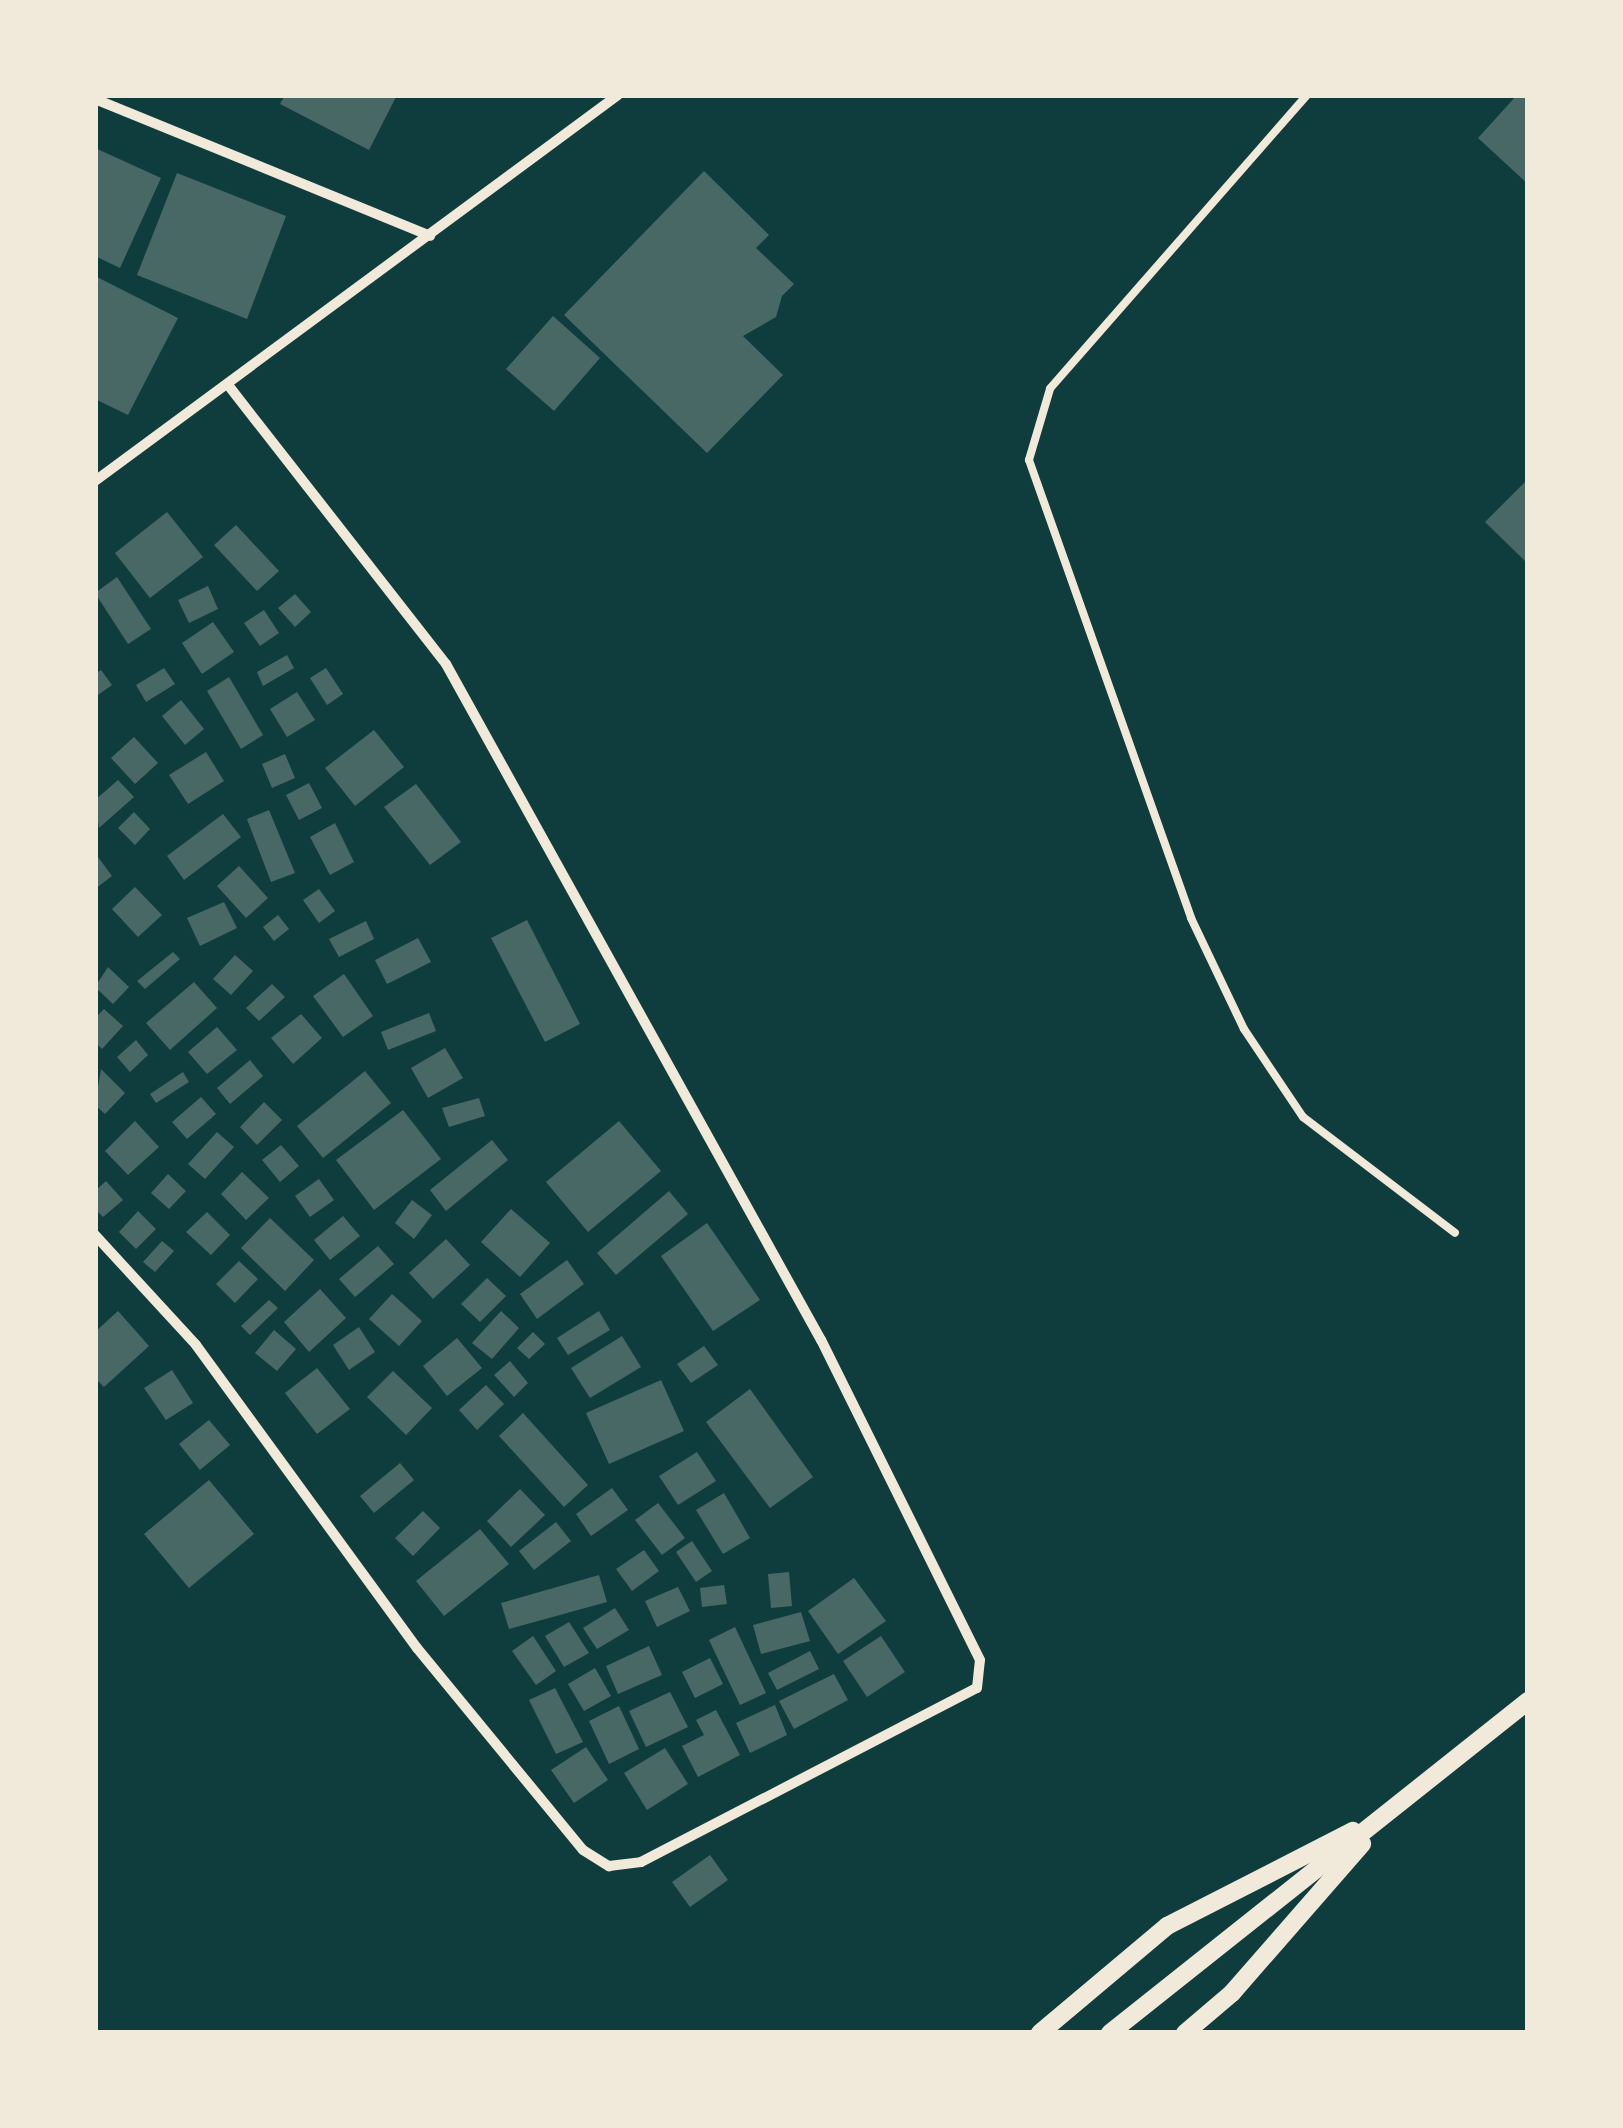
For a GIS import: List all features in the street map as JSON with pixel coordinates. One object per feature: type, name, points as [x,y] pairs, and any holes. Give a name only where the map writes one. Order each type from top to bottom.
[{"type":"street","points":[[95,481],[101,472],[230,388],[618,95]]},
{"type":"street","points":[[95,99],[430,236]]},
{"type":"street","points":[[95,1235],[196,1345],[417,1648],[583,1850],[608,1866],[641,1862],[977,1688],[980,1660],[822,1340],[446,664],[230,388]]},
{"type":"street","points":[[1110,2033],[1528,1701]]},
{"type":"street","points":[[1040,2033],[1167,1926],[1389,1813]]},
{"type":"street","points":[[1184,2033],[1232,1993],[1389,1813]]},
{"type":"lane","points":[[1307,95],[1050,389],[1030,460],[1191,918],[1244,1029],[1303,1117],[1456,1233]]},
{"type":"building","points":[[285,95],[397,95],[369,150],[280,104]]},
{"type":"building","points":[[1517,95],[1528,95],[1528,184],[1478,138]]},
{"type":"building","points":[[95,148],[161,178],[120,268],[95,256]]},
{"type":"building","points":[[704,171],[769,235],[756,248],[794,284],[782,296],[776,317],[743,336],[783,375],[707,453],[564,315]]},
{"type":"building","points":[[177,173],[286,216],[247,319],[137,275]]},
{"type":"building","points":[[95,276],[178,318],[128,415],[95,399]]},
{"type":"building","points":[[553,316],[600,358],[554,411],[506,369]]},
{"type":"building","points":[[1528,479],[1528,564],[1485,522]]},
{"type":"building","points":[[167,512],[203,557],[150,598],[115,553]]},
{"type":"building","points":[[236,525],[279,571],[257,591],[214,545]]},
{"type":"building","points":[[117,577],[151,629],[128,644],[95,593]]},
{"type":"building","points":[[208,586],[218,609],[189,623],[178,600]]},
{"type":"building","points":[[295,594],[311,612],[295,627],[278,608]]},
{"type":"building","points":[[264,610],[279,633],[260,646],[244,623]]},
{"type":"building","points":[[213,622],[234,652],[202,674],[182,643]]},
{"type":"building","points":[[287,655],[294,668],[263,686],[257,672]]},
{"type":"building","points":[[164,668],[175,684],[146,702],[136,685]]},
{"type":"building","points":[[326,668],[343,694],[327,705],[310,678]]},
{"type":"building","points":[[101,670],[112,685],[95,697],[95,674]]},
{"type":"building","points":[[229,677],[263,735],[241,749],[207,691]]},
{"type":"building","points":[[297,692],[315,720],[287,737],[270,709]]},
{"type":"building","points":[[181,700],[204,729],[185,745],[162,716]]},
{"type":"building","points":[[374,730],[404,767],[355,806],[325,768]]},
{"type":"building","points":[[134,737],[158,763],[135,784],[111,758]]},
{"type":"building","points":[[206,752],[224,781],[188,804],[169,775]]},
{"type":"building","points":[[285,754],[295,778],[272,788],[262,764]]},
{"type":"building","points":[[118,780],[134,797],[99,828],[95,800]]},
{"type":"building","points":[[309,783],[322,808],[299,820],[286,795]]},
{"type":"building","points":[[416,784],[461,842],[430,865],[384,807]]},
{"type":"building","points":[[269,810],[295,873],[271,882],[247,819]]},
{"type":"building","points":[[134,812],[150,829],[135,845],[118,828]]},
{"type":"building","points":[[223,814],[241,837],[184,880],[167,856]]},
{"type":"building","points":[[335,823],[354,862],[330,875],[310,837]]},
{"type":"building","points":[[95,853],[112,876],[95,889]]},
{"type":"building","points":[[239,866],[268,898],[246,918],[217,886]]},
{"type":"building","points":[[135,887],[162,915],[138,937],[112,909]]},
{"type":"building","points":[[319,889],[335,911],[319,923],[303,900]]},
{"type":"building","points":[[224,902],[237,928],[200,946],[187,918]]},
{"type":"building","points":[[278,915],[289,929],[274,941],[263,927]]},
{"type":"building","points":[[527,920],[580,1024],[545,1042],[491,938]]},
{"type":"building","points":[[366,921],[374,939],[339,957],[329,939]]},
{"type":"building","points":[[418,938],[431,962],[387,984],[375,960]]},
{"type":"building","points":[[173,952],[180,959],[145,989],[137,981]]},
{"type":"building","points":[[235,955],[253,971],[231,995],[213,979]]},
{"type":"building","points":[[108,967],[129,987],[113,1004],[95,987]]},
{"type":"building","points":[[344,974],[373,1016],[343,1037],[313,996]]},
{"type":"building","points":[[194,982],[217,1008],[170,1050],[146,1023]]},
{"type":"building","points":[[272,984],[285,997],[259,1021],[246,1008]]},
{"type":"building","points":[[104,1009],[123,1026],[102,1049],[95,1042],[95,1018]]},
{"type":"building","points":[[429,1013],[436,1031],[388,1050],[381,1032]]},
{"type":"building","points":[[301,1014],[322,1038],[293,1064],[271,1038]]},
{"type":"building","points":[[217,1027],[237,1050],[207,1074],[188,1052]]},
{"type":"building","points":[[136,1040],[148,1055],[130,1072],[117,1057]]},
{"type":"building","points":[[445,1048],[463,1078],[428,1098],[411,1068]]},
{"type":"building","points":[[250,1060],[263,1076],[230,1104],[217,1088]]},
{"type":"building","points":[[101,1069],[125,1093],[105,1114],[95,1105]]},
{"type":"building","points":[[365,1071],[391,1103],[323,1158],[297,1126]]},
{"type":"building","points":[[183,1072],[189,1082],[156,1103],[150,1094]]},
{"type":"building","points":[[201,1097],[216,1114],[187,1139],[172,1122]]},
{"type":"building","points":[[479,1098],[485,1116],[449,1127],[442,1108]]},
{"type":"building","points":[[264,1102],[282,1120],[257,1145],[240,1127]]},
{"type":"building","points":[[403,1110],[441,1159],[374,1210],[336,1160]]},
{"type":"building","points":[[135,1121],[159,1147],[128,1175],[105,1151]]},
{"type":"building","points":[[619,1121],[661,1171],[588,1232],[546,1182]]},
{"type":"building","points":[[217,1132],[234,1147],[205,1179],[188,1164]]},
{"type":"building","points":[[492,1140],[508,1160],[446,1211],[430,1190]]},
{"type":"building","points":[[281,1145],[299,1166],[280,1182],[262,1160]]},
{"type":"building","points":[[242,1172],[269,1198],[246,1220],[221,1194]]},
{"type":"building","points":[[168,1174],[186,1191],[169,1209],[151,1193]]},
{"type":"building","points":[[319,1179],[334,1200],[310,1217],[295,1196]]},
{"type":"building","points":[[106,1181],[123,1200],[103,1217],[95,1209],[95,1191]]},
{"type":"building","points":[[669,1191],[688,1214],[616,1275],[597,1253]]},
{"type":"building","points":[[412,1200],[432,1215],[414,1239],[395,1223]]},
{"type":"building","points":[[511,1209],[550,1243],[520,1277],[481,1242]]},
{"type":"building","points":[[138,1211],[156,1229],[136,1249],[119,1232]]},
{"type":"building","points":[[207,1212],[230,1235],[211,1255],[186,1232]]},
{"type":"building","points":[[343,1216],[360,1236],[330,1260],[314,1240]]},
{"type":"building","points":[[270,1218],[314,1260],[285,1291],[241,1248]]},
{"type":"building","points":[[707,1223],[760,1300],[713,1331],[661,1256]]},
{"type":"building","points":[[446,1239],[470,1265],[433,1299],[409,1273]]},
{"type":"building","points":[[162,1241],[174,1251],[155,1272],[143,1262]]},
{"type":"building","points":[[378,1246],[394,1264],[355,1297],[339,1279]]},
{"type":"building","points":[[567,1260],[584,1284],[537,1319],[520,1294]]},
{"type":"building","points":[[239,1261],[258,1279],[235,1303],[216,1284]]},
{"type":"building","points":[[487,1278],[506,1296],[480,1322],[461,1304]]},
{"type":"building","points":[[320,1289],[346,1318],[309,1352],[284,1322]]},
{"type":"building","points":[[392,1294],[422,1321],[399,1346],[369,1319]]},
{"type":"building","points":[[269,1300],[278,1308],[250,1335],[241,1326]]},
{"type":"building","points":[[118,1311],[149,1346],[104,1387],[95,1378],[95,1332]]},
{"type":"building","points":[[501,1311],[519,1328],[492,1359],[472,1343]]},
{"type":"building","points":[[599,1311],[610,1330],[568,1355],[557,1338]]},
{"type":"building","points":[[359,1327],[375,1352],[349,1370],[333,1345]]},
{"type":"building","points":[[274,1330],[296,1349],[277,1371],[255,1353]]},
{"type":"building","points":[[533,1332],[545,1344],[529,1359],[517,1348]]},
{"type":"building","points":[[622,1336],[641,1367],[590,1398],[571,1368]]},
{"type":"building","points":[[457,1338],[482,1368],[447,1396],[423,1366]]},
{"type":"building","points":[[704,1346],[718,1365],[691,1383],[677,1364]]},
{"type":"building","points":[[510,1361],[528,1383],[514,1397],[494,1375]]},
{"type":"building","points":[[317,1368],[350,1409],[317,1434],[285,1393]]},
{"type":"building","points":[[172,1370],[193,1403],[166,1420],[144,1388]]},
{"type":"building","points":[[393,1371],[432,1408],[406,1435],[367,1397]]},
{"type":"building","points":[[661,1380],[684,1431],[609,1464],[586,1413]]},
{"type":"building","points":[[486,1385],[504,1404],[477,1430],[459,1410]]},
{"type":"building","points":[[750,1389],[813,1477],[770,1508],[706,1422]]},
{"type":"building","points":[[523,1413],[588,1485],[564,1507],[499,1436]]},
{"type":"building","points":[[209,1420],[230,1445],[200,1470],[179,1444]]},
{"type":"building","points":[[697,1452],[716,1481],[678,1505],[659,1476]]},
{"type":"building","points":[[400,1463],[414,1480],[374,1513],[360,1496]]},
{"type":"building","points":[[209,1480],[254,1534],[189,1588],[144,1534]]},
{"type":"building","points":[[612,1488],[628,1510],[591,1536],[576,1514]]},
{"type":"building","points":[[520,1489],[545,1515],[511,1547],[487,1521]]},
{"type":"building","points":[[724,1493],[750,1538],[723,1554],[696,1510]]},
{"type":"building","points":[[658,1503],[685,1538],[662,1555],[635,1520]]},
{"type":"building","points":[[423,1511],[440,1528],[413,1556],[395,1538]]},
{"type":"building","points":[[556,1522],[571,1541],[534,1570],[519,1551]]},
{"type":"building","points":[[480,1529],[509,1564],[444,1616],[416,1581]]},
{"type":"building","points":[[692,1541],[712,1571],[696,1582],[676,1552]]},
{"type":"building","points":[[644,1550],[659,1571],[632,1591],[616,1569]]},
{"type":"building","points":[[789,1572],[792,1606],[771,1608],[768,1574]]},
{"type":"building","points":[[599,1575],[607,1602],[509,1629],[501,1603]]},
{"type":"building","points":[[854,1578],[886,1621],[838,1654],[808,1611]]},
{"type":"building","points":[[724,1585],[727,1604],[702,1607],[700,1588]]},
{"type":"building","points":[[678,1587],[690,1611],[657,1627],[645,1601]]},
{"type":"building","points":[[615,1608],[629,1630],[597,1649],[583,1628]]},
{"type":"building","points":[[801,1612],[810,1641],[761,1654],[753,1625]]},
{"type":"building","points":[[569,1622],[589,1653],[564,1667],[545,1636]]},
{"type":"building","points":[[735,1627],[766,1693],[740,1705],[709,1640]]},
{"type":"building","points":[[533,1636],[556,1671],[536,1685],[512,1651]]},
{"type":"building","points":[[881,1636],[905,1672],[867,1697],[843,1661]]},
{"type":"building","points":[[649,1646],[662,1675],[618,1694],[606,1666]]},
{"type":"building","points":[[810,1651],[819,1669],[777,1690],[768,1673]]},
{"type":"building","points":[[710,1658],[723,1684],[695,1698],[682,1672]]},
{"type":"building","points":[[595,1668],[611,1696],[584,1711],[568,1684]]},
{"type":"building","points":[[834,1674],[848,1700],[794,1729],[779,1701]]},
{"type":"building","points":[[555,1688],[583,1742],[556,1754],[529,1700]]},
{"type":"building","points":[[670,1692],[688,1727],[646,1747],[629,1711]]},
{"type":"building","points":[[775,1705],[787,1735],[750,1753],[736,1723]]},
{"type":"building","points":[[619,1706],[639,1749],[609,1764],[589,1721]]},
{"type":"building","points":[[716,1710],[740,1755],[698,1777],[682,1746],[704,1735],[696,1720]]},
{"type":"building","points":[[586,1747],[608,1780],[574,1803],[551,1770]]},
{"type":"building","points":[[665,1748],[688,1784],[647,1810],[624,1773]]},
{"type":"building","points":[[710,1855],[728,1880],[690,1907],[672,1882]]}]
